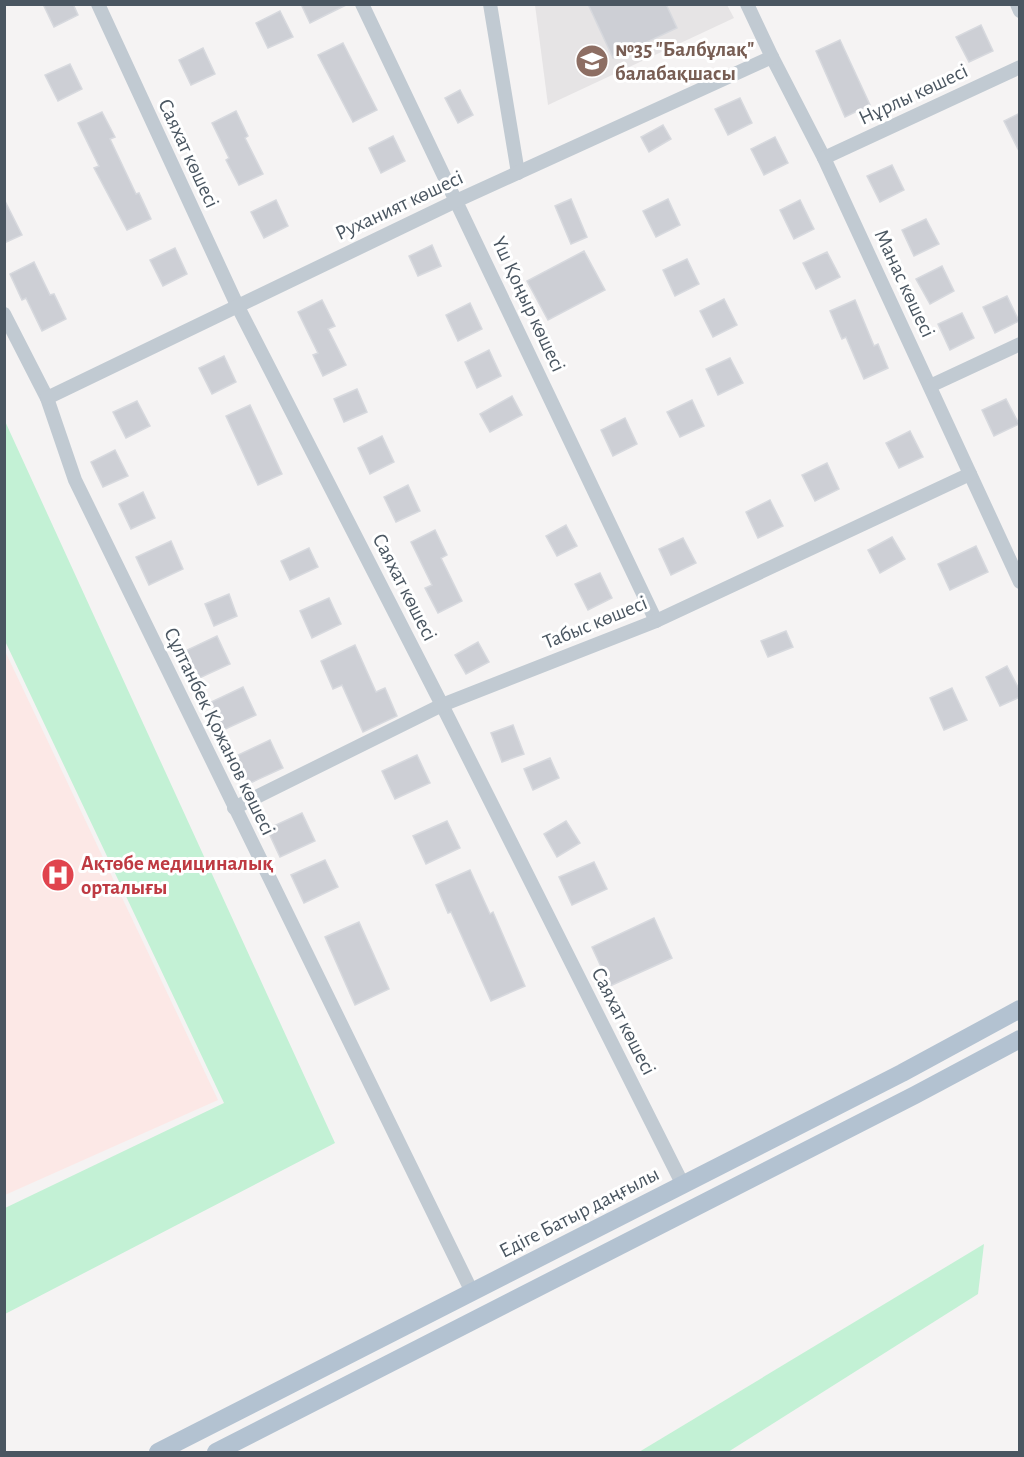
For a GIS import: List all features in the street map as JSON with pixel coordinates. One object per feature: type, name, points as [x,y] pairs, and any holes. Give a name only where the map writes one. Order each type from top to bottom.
[{"type":"main road","name":"Едіге Батыр даңғылы","points":[[158,1452],[902,1073],[1020,1009]]},
{"type":"main road","points":[[216,1452],[915,1095],[1020,1039]]},
{"type":"street","name":"Саяхат көшесі","points":[[98,4],[237,305],[442,705],[683,1185]]},
{"type":"street","name":"Үш Қоңыр көшесі","points":[[362,4],[657,621]]},
{"type":"street","points":[[490,4],[518,173]]},
{"type":"street","name":"Манас көшесі","points":[[747,4],[824,158],[1020,582]]},
{"type":"street","points":[[1017,4],[1020,11]]},
{"type":"street","name":"Руханият көшесі","points":[[47,398],[456,201],[772,57]]},
{"type":"street","name":"Нұрлы көшесі","points":[[824,158],[1020,67]]},
{"type":"street","name":"Сұлтанбек Қожанов көшесі","points":[[4,314],[47,398],[75,480],[472,1292]]},
{"type":"street","points":[[930,387],[1020,344]]},
{"type":"street","name":"Табыс көшесі","points":[[234,808],[442,705],[657,621],[970,474]]},
{"type":"shaded area","name":"№35 \"Балбұлақ\" балабақшасы","points":[[535,5],[727,5],[734,18],[548,105]]},
{"type":"shaded area","name":"Ақтөбе медициналық орталығы","points":[[5,651],[218,1100],[4,1195]]},
{"type":"green space","points":[[4,419],[335,1143],[5,1314],[5,1208],[224,1103],[5,641]]},
{"type":"green space","points":[[984,1244],[978,1294],[728,1452],[639,1452]]},
{"type":"building","points":[[43,4],[73,4],[78,15],[54,27]]},
{"type":"building","points":[[301,4],[348,4],[310,23]]},
{"type":"building","points":[[588,4],[666,4],[677,28],[613,58]]},
{"type":"building","points":[[280,11],[293,37],[268,48],[256,23]]},
{"type":"building","points":[[981,25],[993,51],[969,62],[956,37]]},
{"type":"building","points":[[840,40],[870,105],[845,117],[816,51]]},
{"type":"building","points":[[343,43],[377,110],[353,122],[318,55]]},
{"type":"building","points":[[203,48],[215,74],[191,85],[179,60]]},
{"type":"building","points":[[70,64],[82,89],[58,101],[45,75]]},
{"type":"building","points":[[460,90],[473,115],[458,123],[445,98]]},
{"type":"building","points":[[740,98],[752,123],[728,135],[715,109]]},
{"type":"building","points":[[236,111],[248,136],[245,138],[263,174],[239,185],[226,160],[229,158],[212,123]]},
{"type":"building","points":[[102,112],[115,137],[110,139],[136,194],[139,193],[151,219],[127,230],[94,168],[99,166],[78,123]]},
{"type":"building","points":[[1020,113],[1020,153],[1004,121]]},
{"type":"building","points":[[663,125],[671,139],[649,152],[641,137]]},
{"type":"building","points":[[393,136],[405,161],[381,173],[369,148]]},
{"type":"building","points":[[775,137],[788,163],[764,175],[751,149]]},
{"type":"building","points":[[892,165],[904,190],[880,202],[867,176]]},
{"type":"building","points":[[4,199],[22,235],[4,243]]},
{"type":"building","points":[[571,199],[587,237],[571,244],[555,206]]},
{"type":"building","points":[[668,199],[680,225],[656,237],[643,211]]},
{"type":"building","points":[[276,200],[288,226],[264,238],[251,212]]},
{"type":"building","points":[[800,200],[814,229],[794,239],[780,210]]},
{"type":"building","points":[[926,219],[939,244],[914,256],[902,230]]},
{"type":"building","points":[[432,245],[441,266],[418,276],[409,256]]},
{"type":"building","points":[[175,248],[187,274],[163,286],[150,260]]},
{"type":"building","points":[[584,251],[605,290],[548,320],[527,281]]},
{"type":"building","points":[[827,252],[840,277],[816,289],[803,263]]},
{"type":"building","points":[[687,259],[699,284],[675,296],[663,270]]},
{"type":"building","points":[[34,262],[50,295],[54,294],[66,319],[42,331],[26,298],[22,300],[10,274]]},
{"type":"building","points":[[942,266],[954,291],[930,304],[916,279]]},
{"type":"building","points":[[1007,296],[1019,321],[995,333],[983,307]]},
{"type":"building","points":[[724,299],[737,325],[713,337],[700,311]]},
{"type":"building","points":[[322,300],[335,326],[328,329],[346,365],[323,376],[313,355],[318,353],[298,312]]},
{"type":"building","points":[[855,300],[874,346],[878,344],[888,368],[864,379],[846,337],[842,339],[830,311]]},
{"type":"building","points":[[470,303],[482,329],[458,341],[446,315]]},
{"type":"building","points":[[962,313],[974,338],[950,350],[938,324]]},
{"type":"building","points":[[489,350],[501,376],[477,388],[465,362]]},
{"type":"building","points":[[224,356],[236,382],[212,394],[199,368]]},
{"type":"building","points":[[730,358],[743,383],[718,395],[706,369]]},
{"type":"building","points":[[357,389],[367,412],[344,422],[334,399]]},
{"type":"building","points":[[512,396],[522,415],[490,432],[480,414]]},
{"type":"building","points":[[1006,399],[1019,424],[994,436],[982,410]]},
{"type":"building","points":[[692,400],[704,426],[680,437],[667,412]]},
{"type":"building","points":[[137,401],[150,426],[126,438],[113,412]]},
{"type":"building","points":[[250,405],[282,474],[258,485],[226,416]]},
{"type":"building","points":[[625,418],[637,444],[613,456],[601,430]]},
{"type":"building","points":[[910,431],[923,457],[899,468],[886,443]]},
{"type":"building","points":[[382,436],[394,462],[370,474],[358,448]]},
{"type":"building","points":[[115,450],[128,476],[103,487],[91,462]]},
{"type":"building","points":[[827,463],[839,489],[815,501],[802,475]]},
{"type":"building","points":[[408,485],[420,511],[396,522],[384,497]]},
{"type":"building","points":[[143,492],[155,518],[131,529],[119,504]]},
{"type":"building","points":[[770,500],[783,526],[758,538],[746,512]]},
{"type":"building","points":[[566,525],[577,546],[557,556],[546,536]]},
{"type":"building","points":[[435,530],[447,555],[441,558],[462,601],[438,613],[425,588],[432,585],[411,542]]},
{"type":"building","points":[[892,537],[905,559],[880,573],[868,550]]},
{"type":"building","points":[[683,538],[696,563],[671,575],[659,549]]},
{"type":"building","points":[[171,541],[183,569],[149,585],[136,557]]},
{"type":"building","points":[[976,546],[988,572],[950,590],[938,564]]},
{"type":"building","points":[[309,548],[318,567],[290,580],[281,561]]},
{"type":"building","points":[[600,573],[612,598],[588,610],[575,584]]},
{"type":"building","points":[[229,594],[237,616],[214,626],[205,604]]},
{"type":"building","points":[[329,598],[341,624],[312,638],[300,611]]},
{"type":"building","points":[[786,631],[793,647],[768,657],[761,641]]},
{"type":"building","points":[[217,636],[230,664],[195,680],[183,652]]},
{"type":"building","points":[[478,642],[489,662],[466,674],[455,655]]},
{"type":"building","points":[[355,645],[376,692],[385,688],[397,716],[363,732],[342,685],[333,689],[321,661]]},
{"type":"building","points":[[1007,666],[1020,691],[1020,697],[1000,706],[986,677]]},
{"type":"building","points":[[243,687],[256,715],[221,731],[209,703]]},
{"type":"building","points":[[952,688],[967,720],[944,730],[930,698]]},
{"type":"building","points":[[513,725],[524,754],[502,762],[491,733]]},
{"type":"building","points":[[270,740],[283,768],[248,784],[236,756]]},
{"type":"building","points":[[417,755],[430,783],[395,799],[382,771]]},
{"type":"building","points":[[550,758],[559,778],[533,790],[524,769]]},
{"type":"building","points":[[302,813],[315,841],[280,857],[267,829]]},
{"type":"building","points":[[447,821],[460,848],[426,864],[413,836]]},
{"type":"building","points":[[566,821],[580,843],[557,857],[544,834]]},
{"type":"building","points":[[325,860],[338,887],[304,903],[291,875]]},
{"type":"building","points":[[594,862],[607,889],[572,905],[559,877]]},
{"type":"building","points":[[470,870],[490,914],[493,912],[525,986],[491,1001],[451,912],[448,913],[436,885]]},
{"type":"building","points":[[654,918],[672,958],[610,986],[592,947]]},
{"type":"building","points":[[359,922],[389,989],[355,1005],[325,937]]},
{"type":"place","name":"№35 \"Балбұлақ\" балабақшасы","points":[[592,61]]},
{"type":"place","name":"Ақтөбе медициналық орталығы","points":[[58,875]]}]
